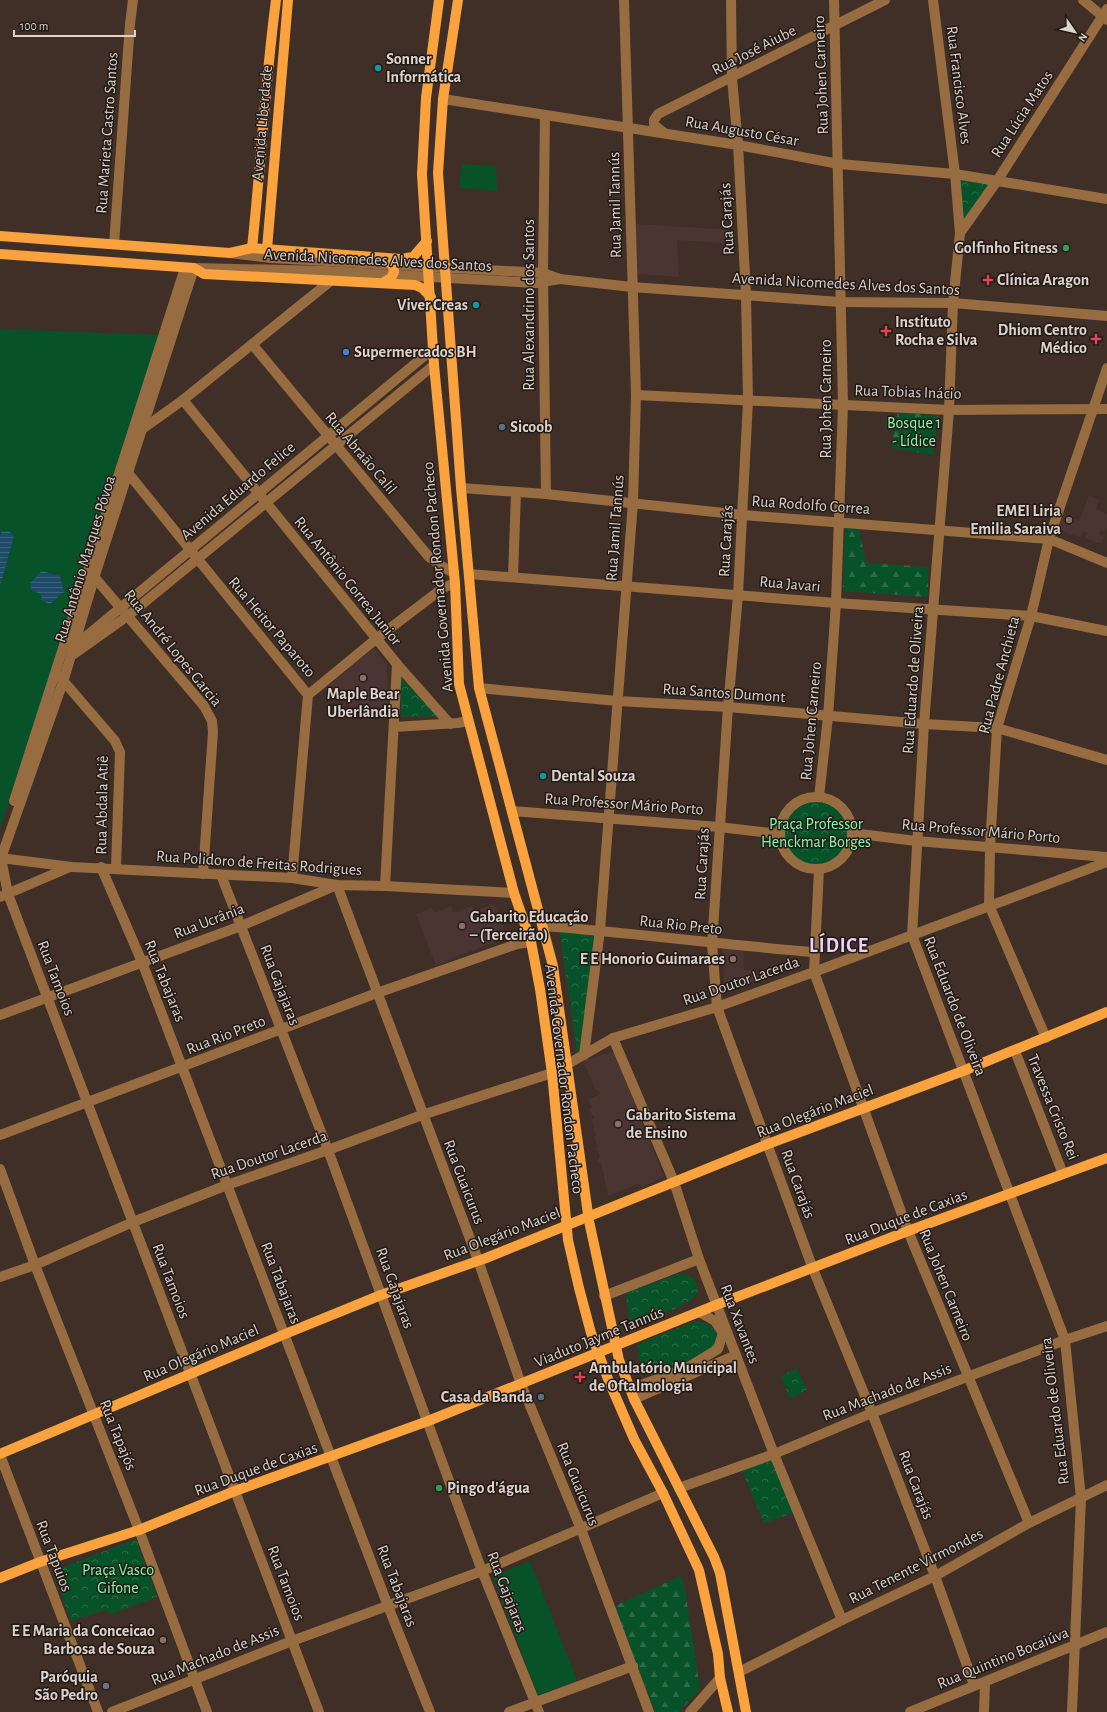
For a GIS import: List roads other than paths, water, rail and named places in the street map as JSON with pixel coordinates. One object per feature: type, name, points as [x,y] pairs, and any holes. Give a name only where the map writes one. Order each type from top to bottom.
[{"type":"main road","name":"Avenida Liberdade","points":[[252,248],[260,173],[265,97],[276,0]]},
{"type":"main road","name":"Avenida Liberdade","points":[[267,249],[288,0]]},
{"type":"main road","name":"Avenida Governador Rondon Pacheco","points":[[439,0],[426,98],[422,166],[434,365],[455,584],[459,684],[514,893],[530,942],[540,989],[552,1074],[568,1240],[589,1326],[608,1379],[634,1439],[700,1570],[718,1654],[720,1678],[728,1712]]},
{"type":"main road","name":"Avenida Governador Rondon Pacheco","points":[[458,0],[443,99],[438,173],[461,488],[479,688],[554,966],[588,1221],[619,1360],[634,1399],[718,1566],[746,1712]]},
{"type":"main road","points":[[265,97],[279,98]]},
{"type":"main road","name":"Avenida Nicomedes Alves dos Santos","points":[[0,236],[230,253],[252,248],[409,259],[413,257],[427,241]]},
{"type":"main road","name":"Avenida Nicomedes Alves dos Santos","points":[[0,254],[189,268],[204,274],[330,275],[382,283],[414,285],[422,288],[430,297]]},
{"type":"main road","points":[[382,283],[388,281],[394,272],[393,266],[384,258]]},
{"type":"main road","name":"Rua Olegário Maciel","points":[[0,1455],[93,1414],[382,1295],[482,1259],[665,1187],[768,1144],[964,1071],[1107,1012]]},
{"type":"main road","name":"Rua Duque de Caxias","points":[[699,1312],[908,1231],[1107,1158]]},
{"type":"main road","name":"Viaduto Jayme Tannús","points":[[521,1384],[688,1318],[699,1312]]},
{"type":"main road","name":"Rua Duque de Caxias","points":[[0,1578],[40,1562],[139,1530],[235,1491],[332,1457],[521,1384]]},
{"type":"street","name":"Rua Marieta Castro Santos","points":[[114,244],[133,0]]},
{"type":"street","name":"Rua Jamil Tannús","points":[[584,1055],[600,930],[633,502],[636,395],[624,0]]},
{"type":"street","name":"Rua Carajás","points":[[732,0],[732,78],[738,145],[746,294],[748,401],[738,595],[719,826],[712,944],[717,1007],[813,1269],[872,1413],[935,1576],[974,1685]]},
{"type":"street","name":"Rua Johen Carneiro","points":[[819,797],[828,716],[836,603],[843,405],[840,302],[839,164],[834,0]]},
{"type":"street","name":"Rua José Aiube","points":[[663,133],[654,125],[654,120],[658,114],[885,0]]},
{"type":"street","name":"Rua Francisco Alves","points":[[933,0],[955,174]]},
{"type":"street","points":[[1083,0],[1106,15]]},
{"type":"street","name":"Rua Lúcia Matos","points":[[960,233],[997,182],[1106,15]]},
{"type":"street","name":"Rua Augusto César","points":[[443,99],[629,127],[839,164],[955,174],[1107,199]]},
{"type":"street","name":"Rua Alexandrino dos Santos","points":[[545,115],[540,278],[546,494]]},
{"type":"street","name":"Rua Eduardo de Oliveira","points":[[955,174],[960,233],[953,303],[949,410],[924,724],[916,841],[912,935],[1065,1340],[1081,1498],[1072,1712]]},
{"type":"street","name":"Avenida Nicomedes Alves dos Santos","points":[[230,253],[272,258],[328,260],[560,279],[632,287],[746,294],[840,302],[953,303],[1107,316]]},
{"type":"street","name":"Rua Antônio Marques Póvoa","points":[[0,847],[91,573],[137,418],[189,268]]},
{"type":"street","name":"Rua Antônio Marques Póvoa","points":[[1,858],[63,682],[63,659],[91,573],[128,473],[189,268]]},
{"type":"street","points":[[141,431],[183,400],[252,344],[330,275]]},
{"type":"street","name":"Avenida Nicomedes Alves dos Santos","points":[[330,275],[540,278]]},
{"type":"street","name":"Rua Abraão Calil","points":[[252,344],[429,557],[442,567],[454,573]]},
{"type":"street","name":"Avenida Eduardo Felice","points":[[63,659],[121,607],[434,348]]},
{"type":"street","name":"Avenida Eduardo Felice","points":[[63,659],[129,615],[434,365]]},
{"type":"street","name":"Rua Padre Anchieta","points":[[1046,1038],[989,905],[990,847],[997,728],[1031,616],[1049,539],[1107,368]]},
{"type":"street","points":[[380,393],[388,403]]},
{"type":"street","name":"Rua Tobias Inácio","points":[[636,395],[949,410],[1107,409]]},
{"type":"street","name":"Rua Antônio Correa Junior","points":[[183,400],[397,664],[385,886]]},
{"type":"street","points":[[137,418],[140,422],[141,431]]},
{"type":"street","name":"Rua Heitor Paparoto","points":[[128,473],[189,551],[308,695],[292,878]]},
{"type":"street","name":"Rua Rodolfo Correa","points":[[461,488],[633,502],[743,515],[939,529],[1049,539],[1107,563]]},
{"type":"street","points":[[513,577],[516,492]]},
{"type":"street","name":"Rua André Lopes Garcia","points":[[91,573],[129,615],[204,706],[212,722],[213,732],[203,874]]},
{"type":"street","name":"Rua Javari","points":[[469,574],[836,603],[1031,616],[1107,631]]},
{"type":"street","points":[[308,695],[376,639],[443,588],[455,584]]},
{"type":"street","name":"Rua Abdala Atiê","points":[[63,659],[63,682],[114,741],[120,752],[116,868]]},
{"type":"street","points":[[397,664],[450,724]]},
{"type":"street","name":"Rua Santos Dumont","points":[[479,688],[617,701],[728,707],[924,724],[997,728],[1107,760]]},
{"type":"street","points":[[394,727],[450,724],[468,721]]},
{"type":"street","points":[[819,797],[830,799],[839,805],[846,813],[851,823],[852,833],[851,844],[839,861],[830,866],[819,869],[803,866],[793,860],[785,850],[780,834],[782,822],[792,807],[807,798],[819,797]]},
{"type":"street","name":"Rua Professor Mário Porto","points":[[512,811],[719,826],[780,834]]},
{"type":"street","name":"Rua Professor Mário Porto","points":[[852,833],[916,841],[1107,857]]},
{"type":"street","name":"Rua Polidoro de Freitas Rodrigues","points":[[1,858],[72,867],[101,867],[292,878],[337,885],[514,893]]},
{"type":"street","name":"Rua Tamoios","points":[[1,858],[4,895],[88,1102],[319,1712]]},
{"type":"street","name":"Rua Doutor Lacerda","points":[[566,1065],[613,1038],[717,1007],[1107,862]]},
{"type":"street","points":[[4,895],[72,867]]},
{"type":"street","name":"Rua Tabajaras","points":[[101,867],[142,962],[388,1606],[430,1712]]},
{"type":"street","name":"Rua Johen Carneiro","points":[[819,869],[814,972],[908,1231],[1029,1523]]},
{"type":"street","name":"Rua Gajajaras","points":[[221,875],[328,1150],[482,1571],[539,1712]]},
{"type":"street","name":"Rua Ucrânia","points":[[0,1015],[241,926],[337,885]]},
{"type":"street","name":"Rua Guaicurus","points":[[337,885],[376,994],[422,1115],[482,1259],[521,1384],[581,1529],[649,1712]]},
{"type":"street","name":"Rua Rio Preto","points":[[544,926],[600,930],[712,944],[814,952]]},
{"type":"street","name":"Rua Rio Preto","points":[[0,1135],[183,1068],[376,994],[516,944],[530,942]]},
{"type":"street","name":"Rua Xavantes","points":[[613,1038],[674,1182],[699,1260],[716,1305],[774,1454],[842,1620]]},
{"type":"street","name":"Travessa Cristo Rei","points":[[1014,1050],[1063,1174]]},
{"type":"street","name":"Rua Doutor Lacerda","points":[[0,1277],[35,1265],[133,1222],[227,1185],[422,1115],[552,1074]]},
{"type":"street","name":"Rua Tapajós","points":[[0,1169],[35,1265],[139,1530],[193,1679],[207,1712]]},
{"type":"street","points":[[604,1296],[699,1260]]},
{"type":"street","points":[[630,1389],[685,1369],[718,1349],[723,1333],[715,1322],[699,1312]]},
{"type":"street","name":"Rua Machado de Assis","points":[[679,1488],[774,1454],[872,1413],[1065,1340],[1107,1326]]},
{"type":"street","points":[[634,1399],[736,1355]]},
{"type":"street","name":"Rua Tapuios","points":[[0,1455],[98,1712]]},
{"type":"street","name":"Rua Tenente Virmondes","points":[[739,1672],[842,1620],[935,1576],[1029,1523],[1107,1485]]},
{"type":"street","name":"Rua Machado de Assis","points":[[112,1712],[292,1641],[482,1571],[662,1493]]},
{"type":"street","name":"Rua Quintino Bocaiúva","points":[[910,1712],[1107,1632]]},
{"type":"street","points":[[509,1712],[633,1666]]},
{"type":"street","points":[[690,1712],[720,1678]]},
{"type":"street","points":[[984,1682],[984,1712]]},
{"type":"water","points":[[9,531],[14,536],[0,586],[0,537],[1,532]]},
{"type":"water","points":[[42,571],[60,576],[64,592],[50,604],[42,601],[41,594],[32,591],[30,583]]},
{"type":"place","name":"Sonner Informática","points":[[378,68]]},
{"type":"place","name":"Golfinho Fitness","points":[[1066,248]]},
{"type":"place","name":"Clínica Aragon","points":[[988,280]]},
{"type":"place","name":"Viver Creas","points":[[476,305]]},
{"type":"place","name":"Instituto Rocha e Silva","points":[[886,331]]},
{"type":"place","name":"Dhiom Centro Médico","points":[[1096,339]]},
{"type":"place","name":"Supermercados BH","points":[[346,352]]},
{"type":"place","name":"Sicoob","points":[[502,427]]},
{"type":"place","name":"EMEI Liria Emilia Saraiva","points":[[1069,520]]},
{"type":"place","name":"Maple Bear Uberlândia","points":[[363,678]]},
{"type":"place","name":"Dental Souza","points":[[543,776]]},
{"type":"place","name":"Gabarito Educação – (Terceirão)","points":[[462,926]]},
{"type":"place","name":"E E Honorio Guimaraes","points":[[733,959]]},
{"type":"place","name":"Gabarito Sistema de Ensino","points":[[618,1124]]},
{"type":"place","name":"Ambulatório Municipal de Oftalmologia","points":[[580,1377]]},
{"type":"place","name":"Casa da Banda","points":[[541,1397]]},
{"type":"place","name":"Pingo d'água","points":[[439,1488]]},
{"type":"place","name":"E E Maria da Conceicao Barbosa de Souza","points":[[163,1640]]},
{"type":"place","name":"Paróquia São Pedro","points":[[106,1686]]},
{"type":"district","name":"LÍDICE","points":[[839,946]]},
{"type":"park label","name":"Bosque 1 - Lídice","points":[[914,432]]},
{"type":"park label","name":"Praça Professor Henckmar Borges","points":[[816,833]]},
{"type":"park label","name":"Praça Vasco Gifone","points":[[118,1579]]}]
